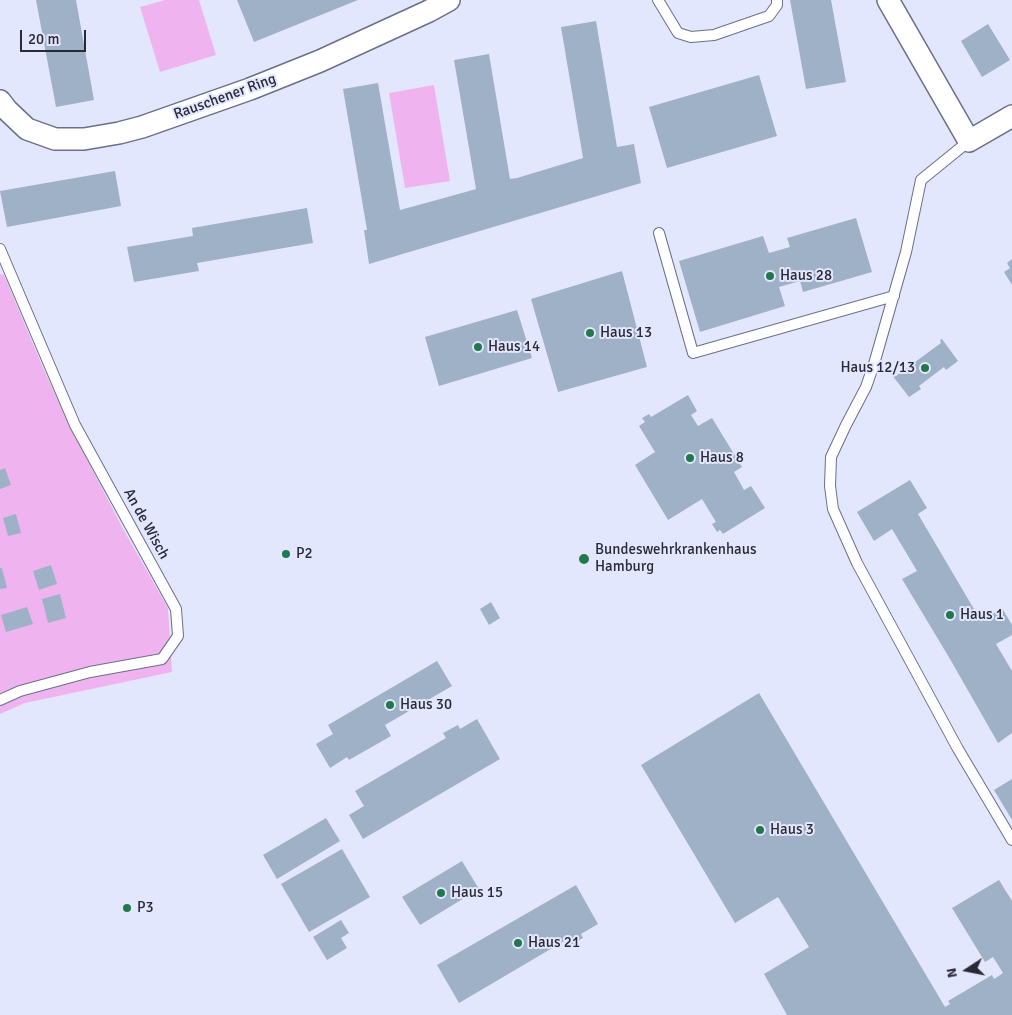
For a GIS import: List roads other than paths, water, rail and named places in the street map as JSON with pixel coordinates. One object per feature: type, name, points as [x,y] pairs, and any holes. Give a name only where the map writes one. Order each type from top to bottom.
[{"type":"street","name":"Rauschener Ring","points":[[4,109],[27,129],[55,139],[84,139],[119,133],[142,127],[256,87],[320,61],[449,0]]},
{"type":"street","points":[[888,0],[968,141],[1012,116]]},
{"type":"lane","points":[[658,0],[678,33],[691,37],[714,35],[769,16],[777,5],[777,0]]},
{"type":"lane","points":[[968,141],[921,180],[908,244],[894,296],[866,387],[832,457],[830,486],[833,509],[857,563],[958,748],[1012,840]]},
{"type":"lane","points":[[659,233],[693,352],[894,296]]},
{"type":"lane","name":"An de Wisch","points":[[0,249],[76,425],[176,609],[178,636],[162,659],[90,672],[20,691],[0,700]]},
{"type":"place","name":"Haus 28","points":[[770,276]]},
{"type":"place","name":"Haus 13","points":[[590,333]]},
{"type":"place","name":"Haus 14","points":[[478,347]]},
{"type":"place","name":"Haus 12/13","points":[[925,368]]},
{"type":"place","name":"Haus 8","points":[[690,458]]},
{"type":"place","name":"P2","points":[[286,554]]},
{"type":"place","name":"Bundeswehrkrankenhaus Hamburg","points":[[584,559]]},
{"type":"place","name":"Haus 1","points":[[950,615]]},
{"type":"place","name":"Haus 30","points":[[390,705]]},
{"type":"place","name":"Haus 3","points":[[760,830]]},
{"type":"place","name":"Haus 15","points":[[441,893]]},
{"type":"place","name":"P3","points":[[127,908]]},
{"type":"place","name":"Haus 21","points":[[518,943]]}]
